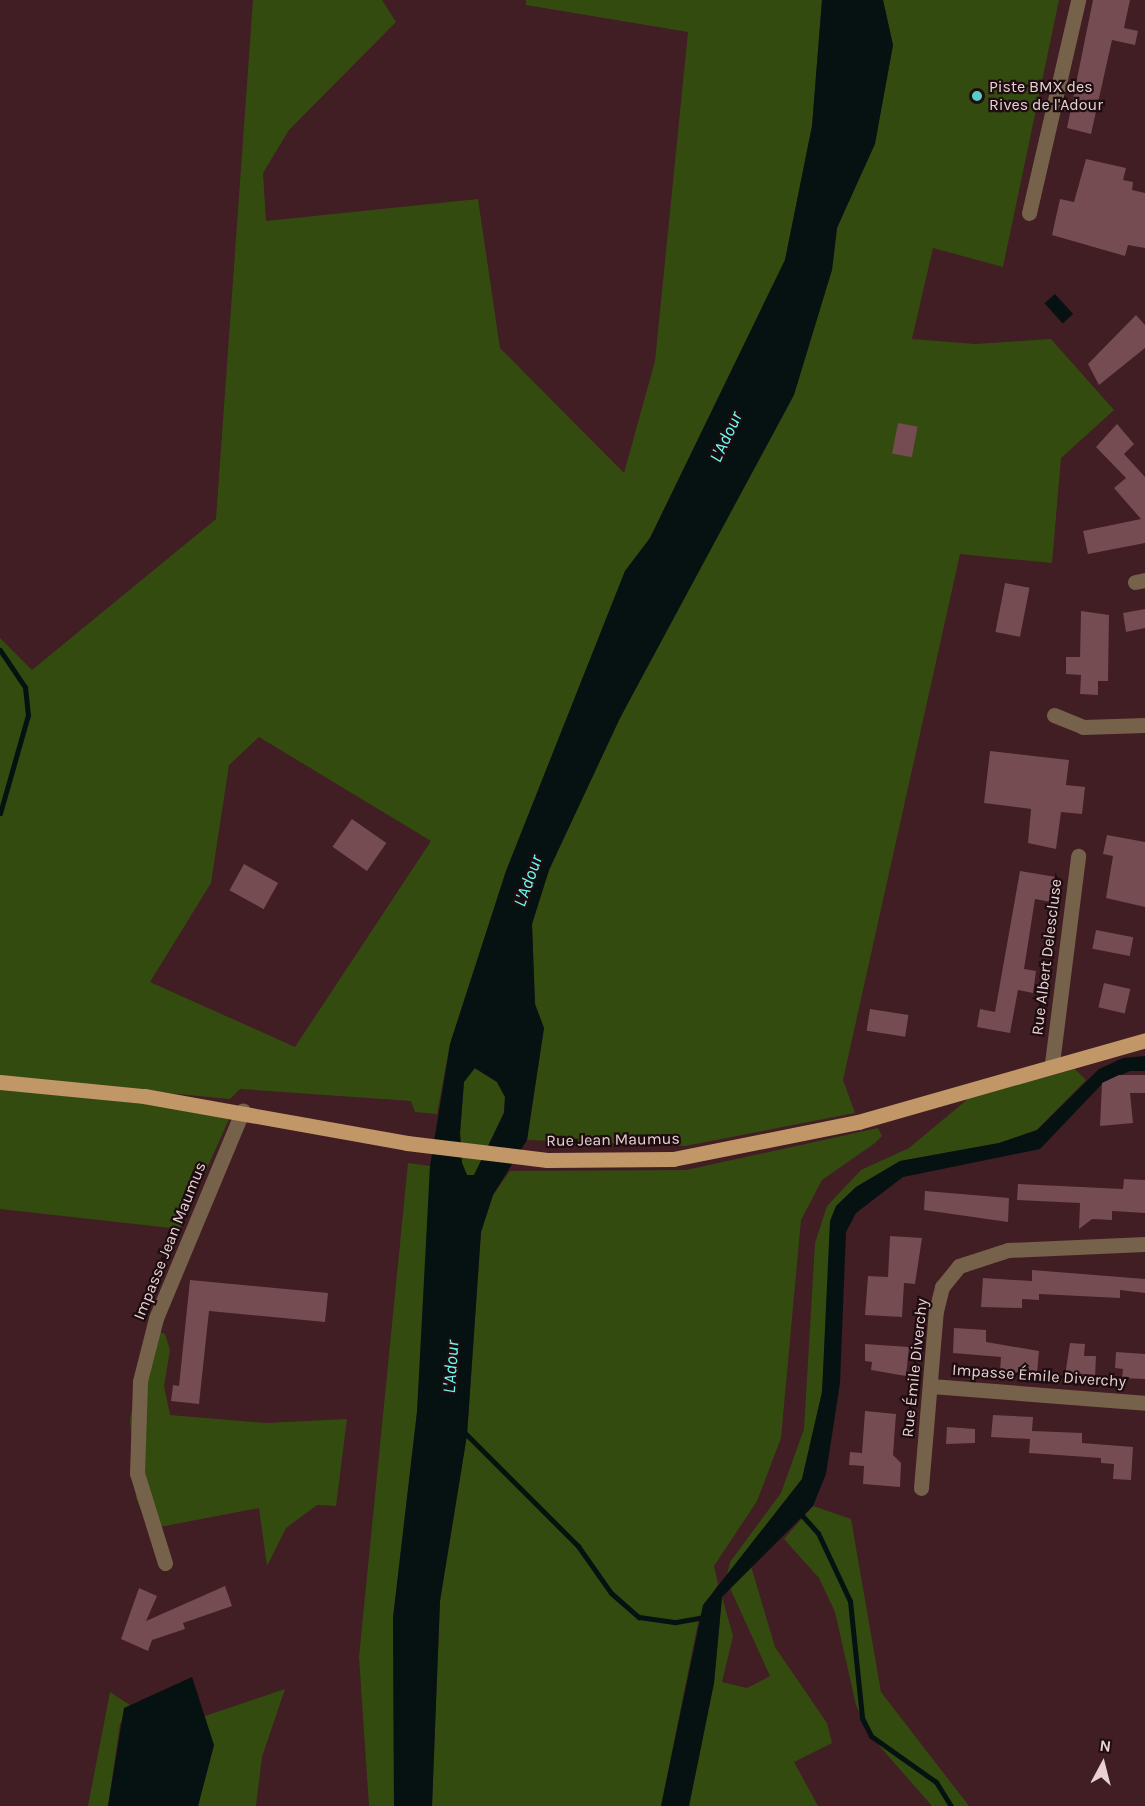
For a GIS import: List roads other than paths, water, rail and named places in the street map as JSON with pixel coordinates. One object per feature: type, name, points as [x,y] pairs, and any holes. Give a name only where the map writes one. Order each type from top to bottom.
[{"type":"main road","name":"Rue Jean Maumus","points":[[0,1082],[144,1096],[243,1110],[407,1143],[548,1160],[674,1159],[734,1150],[858,1122],[1052,1063],[1145,1040]]},
{"type":"street","points":[[1029,213],[1078,0]]},
{"type":"street","points":[[1054,715],[1083,727],[1145,725]]},
{"type":"street","name":"Rue Albert Delescluse","points":[[1052,1063],[1078,856]]},
{"type":"street","name":"Impasse Jean Maumus","points":[[165,1563],[137,1473],[140,1381],[156,1318],[243,1110]]},
{"type":"street","name":"Rue Émile Diverchy","points":[[921,1488],[936,1311],[942,1287],[959,1266],[1008,1250],[1145,1244]]},
{"type":"street","name":"Impasse Émile Diverchy","points":[[931,1386],[1145,1403]]},
{"type":"water","name":"L'Adour","points":[[822,0],[883,0],[893,45],[875,144],[837,228],[832,270],[794,395],[620,718],[549,870],[532,924],[535,1004],[544,1028],[527,1140],[493,1195],[481,1232],[467,1435],[440,1601],[432,1806],[394,1806],[393,1618],[417,1412],[430,1166],[450,1044],[506,871],[625,571],[650,538],[785,260],[812,126]],"holes":[[[475,1068],[497,1082],[505,1097],[504,1113],[474,1175],[467,1175],[462,1163],[460,1133],[464,1082]]]},
{"type":"water","points":[[1055,294],[1073,314],[1063,323],[1045,303]]},
{"type":"water","points":[[1145,1056],[1145,1071],[1130,1071],[1103,1083],[1040,1149],[903,1177],[856,1213],[846,1232],[840,1383],[826,1474],[813,1506],[722,1597],[714,1683],[689,1806],[661,1806],[703,1605],[802,1479],[822,1392],[830,1221],[836,1206],[856,1187],[900,1161],[999,1143],[1037,1130],[1099,1069],[1123,1058]]},
{"type":"water","points":[[192,1677],[214,1745],[198,1806],[108,1806],[124,1708]]},
{"type":"waterway","points":[[0,650],[25,687],[28,715],[0,813]]},
{"type":"waterway","points":[[463,1431],[578,1546],[611,1593],[639,1617],[676,1622],[705,1617]]},
{"type":"waterway","points":[[799,1512],[818,1533],[850,1601],[862,1718],[871,1736],[936,1782],[951,1806]]},
{"type":"place","name":"Piste BMX des Rives de l'Adour","points":[[977,96]]}]
